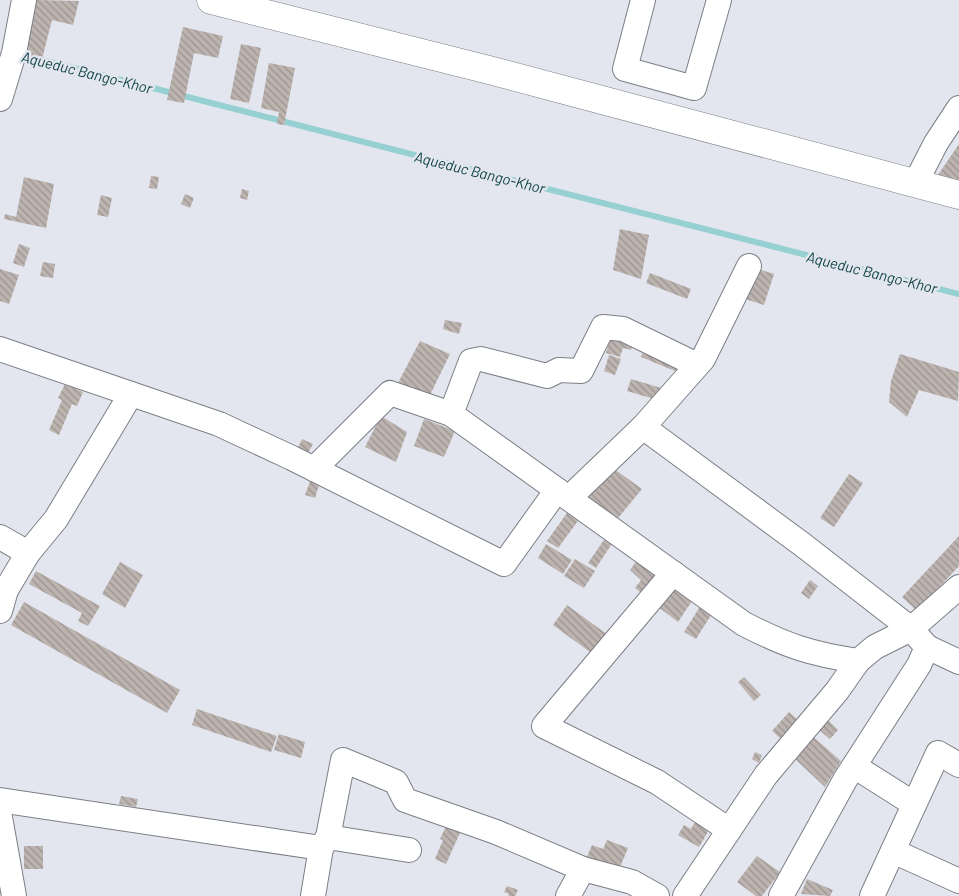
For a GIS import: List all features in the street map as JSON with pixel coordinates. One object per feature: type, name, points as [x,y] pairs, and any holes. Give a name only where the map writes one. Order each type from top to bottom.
[{"type":"highway","points":[[211,0],[916,182],[959,195]]},
{"type":"street","points":[[0,99],[14,53],[24,0]]},
{"type":"street","points":[[643,0],[625,69],[694,88],[719,0]]},
{"type":"street","points":[[916,182],[936,143],[959,108]]},
{"type":"street","points":[[0,349],[219,424],[504,564],[563,494],[642,427],[703,359],[750,266]]},
{"type":"street","points":[[451,414],[470,361],[481,359],[547,376],[559,370],[581,371],[603,327],[623,329],[697,364]]},
{"type":"street","points":[[314,469],[390,393],[451,414],[744,624],[780,643],[815,654],[858,661]]},
{"type":"street","points":[[0,611],[6,590],[28,553],[56,519],[130,394]]},
{"type":"street","points":[[642,427],[802,545],[911,629],[927,647],[959,662]]},
{"type":"street","points":[[0,537],[28,553]]},
{"type":"street","points":[[672,573],[544,726],[658,782],[729,830]]},
{"type":"street","points":[[685,896],[766,775],[837,691],[858,661],[875,647],[911,629],[956,594]]},
{"type":"street","points":[[781,896],[854,766],[919,665],[927,647]]},
{"type":"street","points":[[872,896],[938,753],[959,765]]},
{"type":"street","points":[[313,896],[343,760],[396,782],[406,800],[496,832],[583,869],[632,882],[657,896]]},
{"type":"street","points":[[854,766],[914,804]]},
{"type":"street","points":[[0,800],[324,843],[409,850]]},
{"type":"street","points":[[0,817],[14,896]]},
{"type":"street","points":[[893,851],[959,881]]},
{"type":"street","points":[[568,896],[583,869]]},
{"type":"building","points":[[35,0],[79,1],[73,25],[52,20],[40,67],[19,62]]},
{"type":"building","points":[[183,27],[223,36],[218,58],[194,53],[184,103],[167,100]]},
{"type":"building","points":[[241,44],[261,48],[249,103],[230,99]]},
{"type":"building","points":[[269,63],[295,68],[284,125],[277,124],[279,112],[261,108]]},
{"type":"building","points":[[959,144],[959,185],[936,178]]},
{"type":"building","points":[[151,176],[159,177],[157,189],[149,188]]},
{"type":"building","points":[[24,177],[54,184],[46,228],[4,219],[5,214],[16,217]]},
{"type":"building","points":[[242,189],[249,191],[247,200],[240,198]]},
{"type":"building","points":[[185,194],[194,198],[190,208],[181,204]]},
{"type":"building","points":[[101,195],[112,198],[108,217],[97,215]]},
{"type":"building","points":[[620,229],[649,235],[641,279],[613,270]]},
{"type":"building","points":[[19,244],[30,248],[24,267],[13,263]]},
{"type":"building","points":[[43,262],[55,264],[53,278],[40,276]]},
{"type":"building","points":[[749,266],[774,274],[764,305],[739,297]]},
{"type":"building","points":[[0,269],[19,275],[9,304],[0,301]]},
{"type":"building","points":[[650,273],[691,289],[687,299],[646,283]]},
{"type":"building","points":[[445,320],[462,323],[459,334],[443,329]]},
{"type":"building","points":[[612,334],[634,342],[631,350],[623,348],[620,357],[606,353]]},
{"type":"building","points":[[420,341],[450,354],[429,397],[398,383]]},
{"type":"building","points":[[645,347],[684,363],[680,373],[641,357]]},
{"type":"building","points":[[900,354],[959,372],[958,401],[919,390],[907,417],[889,402],[891,381]]},
{"type":"building","points":[[609,355],[621,359],[615,375],[604,371]]},
{"type":"building","points":[[631,379],[668,390],[664,402],[627,391]]},
{"type":"building","points":[[65,384],[83,392],[77,406],[72,404],[59,435],[49,430],[62,400],[58,398]]},
{"type":"building","points":[[381,416],[407,432],[396,462],[365,447]]},
{"type":"building","points":[[424,419],[455,431],[444,457],[414,446]]},
{"type":"building","points":[[302,439],[313,444],[308,453],[298,448]]},
{"type":"building","points":[[606,463],[642,489],[614,523],[577,498]]},
{"type":"building","points":[[849,474],[863,483],[834,527],[820,518]]},
{"type":"building","points":[[312,476],[321,479],[315,498],[305,495]]},
{"type":"building","points":[[567,513],[578,521],[558,548],[547,541]]},
{"type":"building","points":[[959,536],[959,566],[917,611],[902,597]]},
{"type":"building","points":[[606,537],[613,542],[596,568],[588,563]]},
{"type":"building","points":[[546,544],[572,560],[563,574],[538,558]]},
{"type":"building","points":[[575,559],[595,571],[584,588],[564,576]]},
{"type":"building","points":[[638,559],[659,576],[644,595],[635,588],[641,580],[630,570]]},
{"type":"building","points":[[120,562],[143,575],[125,608],[102,594]]},
{"type":"building","points":[[36,571],[100,606],[88,626],[78,621],[82,613],[29,584]]},
{"type":"building","points":[[810,580],[818,586],[809,599],[801,593]]},
{"type":"building","points":[[668,583],[692,601],[678,622],[653,603]]},
{"type":"building","points":[[24,602],[180,690],[167,713],[11,625]]},
{"type":"building","points":[[567,605],[608,635],[594,655],[553,625]]},
{"type":"building","points":[[701,605],[713,612],[696,639],[684,632]]},
{"type":"building","points":[[744,677],[761,695],[754,701],[738,682]]},
{"type":"building","points":[[197,709],[277,736],[271,752],[192,725]]},
{"type":"building","points":[[789,712],[798,720],[781,739],[772,731]]},
{"type":"building","points":[[828,720],[838,730],[830,739],[819,730]]},
{"type":"building","points":[[279,734],[305,742],[301,758],[274,750]]},
{"type":"building","points":[[811,735],[841,761],[825,787],[794,758]]},
{"type":"building","points":[[755,752],[762,755],[759,763],[752,759]]},
{"type":"building","points":[[121,796],[138,799],[136,807],[119,804]]},
{"type":"building","points":[[699,815],[713,823],[699,847],[678,835],[684,825],[691,829]]},
{"type":"building","points":[[449,820],[463,826],[446,864],[435,859],[443,840],[440,839]]},
{"type":"building","points":[[607,840],[628,848],[618,872],[586,859],[592,845],[603,849]]},
{"type":"building","points":[[24,846],[43,846],[43,869],[24,869]]},
{"type":"building","points":[[757,856],[780,872],[762,896],[756,896],[737,882]]},
{"type":"building","points":[[807,879],[833,890],[830,896],[801,894]]},
{"type":"building","points":[[507,886],[518,890],[515,896],[508,896],[509,894],[504,892]]},
{"type":"waterway","name":"Aqueduc Bango-Khor","points":[[35,58],[959,294]]}]
